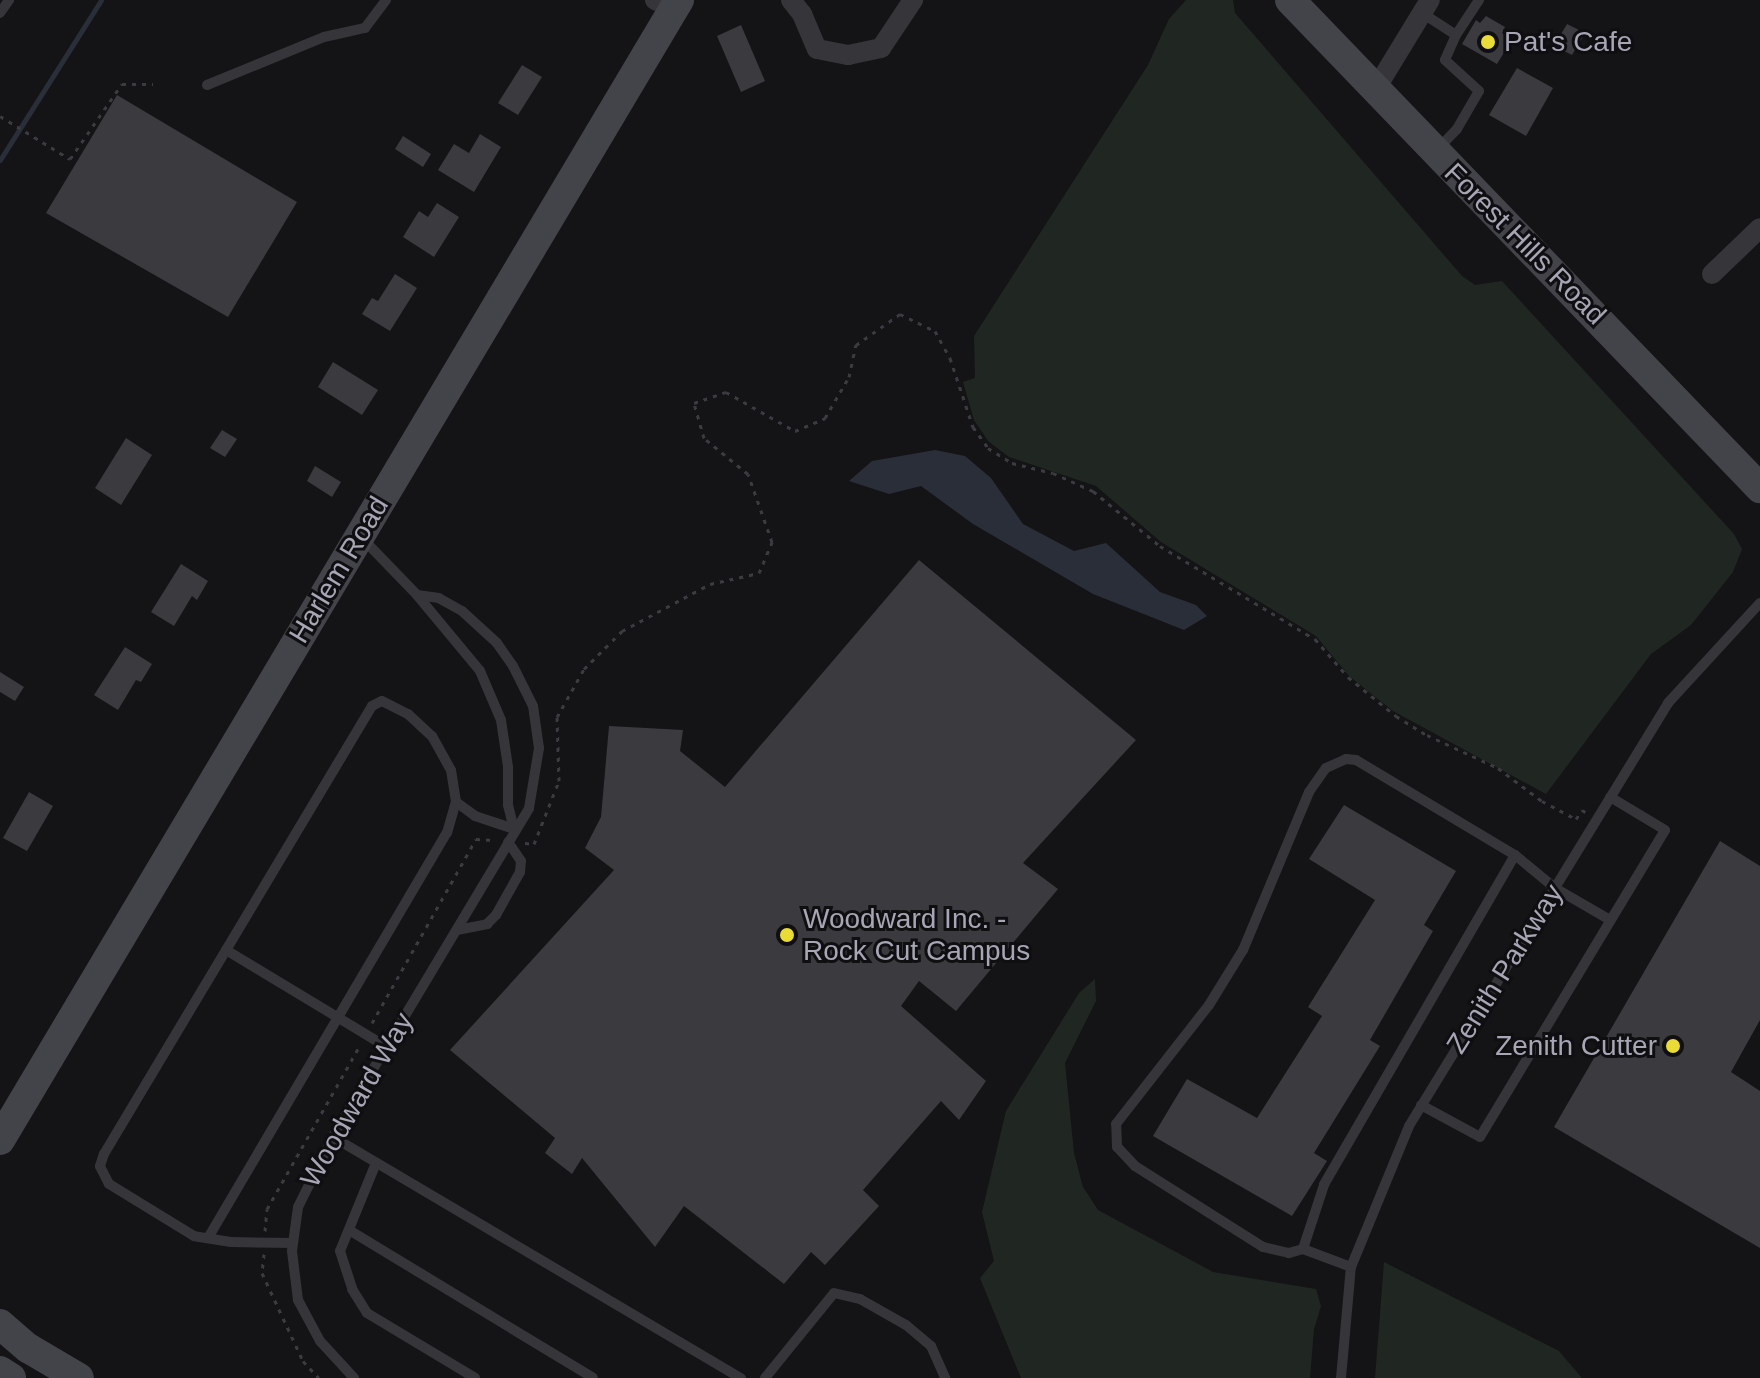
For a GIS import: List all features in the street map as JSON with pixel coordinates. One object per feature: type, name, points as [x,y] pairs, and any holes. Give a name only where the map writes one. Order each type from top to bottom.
[{"type":"main road","name":"Forest Hills Road","points":[[1290,0],[1760,488]]},
{"type":"main road","name":"Harlem Road","points":[[0,1140],[360,536],[669,3]]},
{"type":"main road","points":[[0,1317],[28,1348]]},
{"type":"main road","points":[[0,1324],[28,1348],[79,1378]]},
{"type":"main road","points":[[0,1371],[11,1378]]},
{"type":"street","points":[[791,0],[802,14],[817,49],[848,55],[881,48],[909,7]]},
{"type":"street","points":[[1375,90],[1426,6]]},
{"type":"street","points":[[1712,274],[1760,228]]},
{"type":"lane","points":[[0,13],[9,0]]},
{"type":"lane","points":[[207,85],[324,37],[365,28],[386,0]]},
{"type":"lane","points":[[1436,152],[1457,129],[1479,91],[1445,60],[1456,35],[1479,0]]},
{"type":"lane","points":[[1426,6],[1456,35]]},
{"type":"lane","name":"Woodward Way","points":[[360,536],[470,656],[492,694],[506,744],[508,805],[514,829]]},
{"type":"lane","name":"Woodward Way","points":[[354,1378],[338,1365],[309,1323],[293,1276],[292,1243],[298,1207],[333,1137],[529,808],[539,748],[533,706],[525,687],[497,643],[474,621],[439,598],[417,595]]},
{"type":"lane","name":"Zenith Parkway","points":[[1341,1378],[1351,1267],[1409,1126],[1668,703],[1760,603]]},
{"type":"lane","points":[[208,1238],[447,833],[456,802],[451,770],[432,736],[408,714],[382,701],[372,706],[100,1166],[109,1184],[194,1236],[208,1238],[265,1243],[292,1243]]},
{"type":"lane","points":[[1351,1267],[1303,1249],[1289,1253],[1263,1247],[1135,1166],[1117,1147],[1116,1124],[1209,1005],[1243,950],[1309,792],[1326,768],[1346,759],[1356,760],[1515,855],[1555,888],[1610,920]]},
{"type":"lane","points":[[1421,1105],[1480,1137],[1665,830],[1610,797]]},
{"type":"lane","points":[[456,802],[475,816],[514,829]]},
{"type":"lane","points":[[457,930],[487,924],[496,915],[520,872],[521,861],[508,842]]},
{"type":"lane","points":[[1303,1249],[1324,1185],[1515,855]]},
{"type":"lane","points":[[226,950],[387,1047]]},
{"type":"lane","points":[[333,1137],[741,1378]]},
{"type":"lane","points":[[376,1163],[340,1251],[352,1289],[367,1313],[475,1378]]},
{"type":"lane","points":[[349,1230],[593,1378]]},
{"type":"lane","points":[[765,1378],[834,1293],[860,1299],[906,1325],[931,1346],[945,1378]]},
{"type":"path","points":[[0,116],[70,159],[122,84],[153,84]]},
{"type":"path","points":[[319,1378],[303,1361],[262,1273],[267,1209],[476,839],[534,844],[559,781],[557,717],[584,669],[622,631],[710,584],[759,573],[772,542],[748,474],[704,438],[694,403],[726,392],[795,431],[825,418],[849,377],[856,345],[900,314],[935,331],[950,358],[973,427],[988,448],[1012,463],[1053,473],[1093,491],[1160,546],[1315,639],[1348,677],[1396,716],[1427,735],[1498,768],[1542,801],[1576,819],[1582,810],[1597,819]]},
{"type":"shaded area","points":[[1186,0],[1233,0],[1235,13],[1462,276],[1475,285],[1502,281],[1734,534],[1742,549],[1733,572],[1691,625],[1651,654],[1546,794],[1393,711],[1349,676],[1316,636],[1161,542],[1096,486],[1009,457],[988,441],[974,420],[963,382],[975,378],[974,336],[1148,65],[1169,19]]},
{"type":"shaded area","points":[[935,450],[965,456],[991,478],[1023,524],[1074,551],[1106,543],[1160,592],[1196,605],[1207,616],[1184,630],[1093,594],[973,524],[921,486],[889,494],[849,481],[872,461]]},
{"type":"shaded area","points":[[1095,979],[1096,1001],[1065,1063],[1074,1153],[1083,1187],[1098,1210],[1213,1272],[1316,1289],[1321,1306],[1314,1329],[1310,1378],[1021,1378],[980,1278],[994,1261],[982,1212],[1006,1111],[1079,993]]},
{"type":"shaded area","points":[[1384,1262],[1559,1351],[1582,1378],[1375,1378]]},
{"type":"building","points":[[1486,16],[1505,27],[1502,33],[1511,41],[1497,64],[1462,44],[1476,20],[1480,23]]},
{"type":"building","points":[[1567,24],[1585,33],[1572,55],[1554,46]]},
{"type":"building","points":[[741,25],[765,81],[741,92],[717,36]]},
{"type":"building","points":[[522,65],[542,77],[518,115],[498,103]]},
{"type":"building","points":[[1517,68],[1553,88],[1526,136],[1489,115]]},
{"type":"building","points":[[117,95],[297,202],[228,317],[46,213]]},
{"type":"building","points":[[480,134],[501,147],[474,192],[438,170],[454,144],[469,153]]},
{"type":"building","points":[[403,136],[431,154],[423,167],[395,149]]},
{"type":"building","points":[[437,203],[459,217],[434,257],[403,237],[419,211],[428,217]]},
{"type":"building","points":[[395,274],[417,288],[390,331],[362,314],[372,298],[378,301]]},
{"type":"building","points":[[333,362],[378,390],[362,415],[318,387]]},
{"type":"building","points":[[222,430],[237,439],[225,457],[210,448]]},
{"type":"building","points":[[126,438],[152,455],[121,505],[95,488]]},
{"type":"building","points":[[315,466],[341,482],[332,497],[307,481]]},
{"type":"building","name":"Woodward Inc. - Rock Cut Campus","points":[[919,560],[1136,740],[1023,863],[1058,889],[956,1011],[919,981],[901,1006],[986,1081],[959,1120],[941,1101],[863,1190],[879,1206],[825,1265],[811,1252],[784,1284],[684,1206],[655,1247],[582,1158],[572,1174],[545,1153],[555,1138],[450,1050],[614,870],[585,848],[601,817],[609,726],[683,730],[680,751],[725,787]]},
{"type":"building","points":[[181,564],[208,581],[197,600],[192,596],[174,626],[151,612]]},
{"type":"building","points":[[125,647],[152,664],[141,682],[136,680],[118,710],[94,695]]},
{"type":"building","points":[[0,672],[24,687],[15,701],[0,692]]},
{"type":"building","points":[[29,792],[53,806],[27,851],[3,838]]},
{"type":"building","points":[[1344,805],[1456,871],[1424,925],[1433,931],[1370,1040],[1380,1046],[1314,1153],[1327,1161],[1292,1216],[1153,1136],[1187,1079],[1257,1118],[1322,1016],[1308,1007],[1375,900],[1309,859]]},
{"type":"building","name":"Zenith Cutter","points":[[1720,841],[1760,866],[1760,1020],[1731,1072],[1760,1091],[1760,1248],[1554,1127]]},
{"type":"waterway","points":[[0,160],[101,0]]},
{"type":"place","name":"Pat's Cafe","points":[[1488,42]]},
{"type":"place","name":"Woodward Inc. - Rock Cut Campus","points":[[787,935]]},
{"type":"place","name":"Zenith Cutter","points":[[1673,1046]]}]
